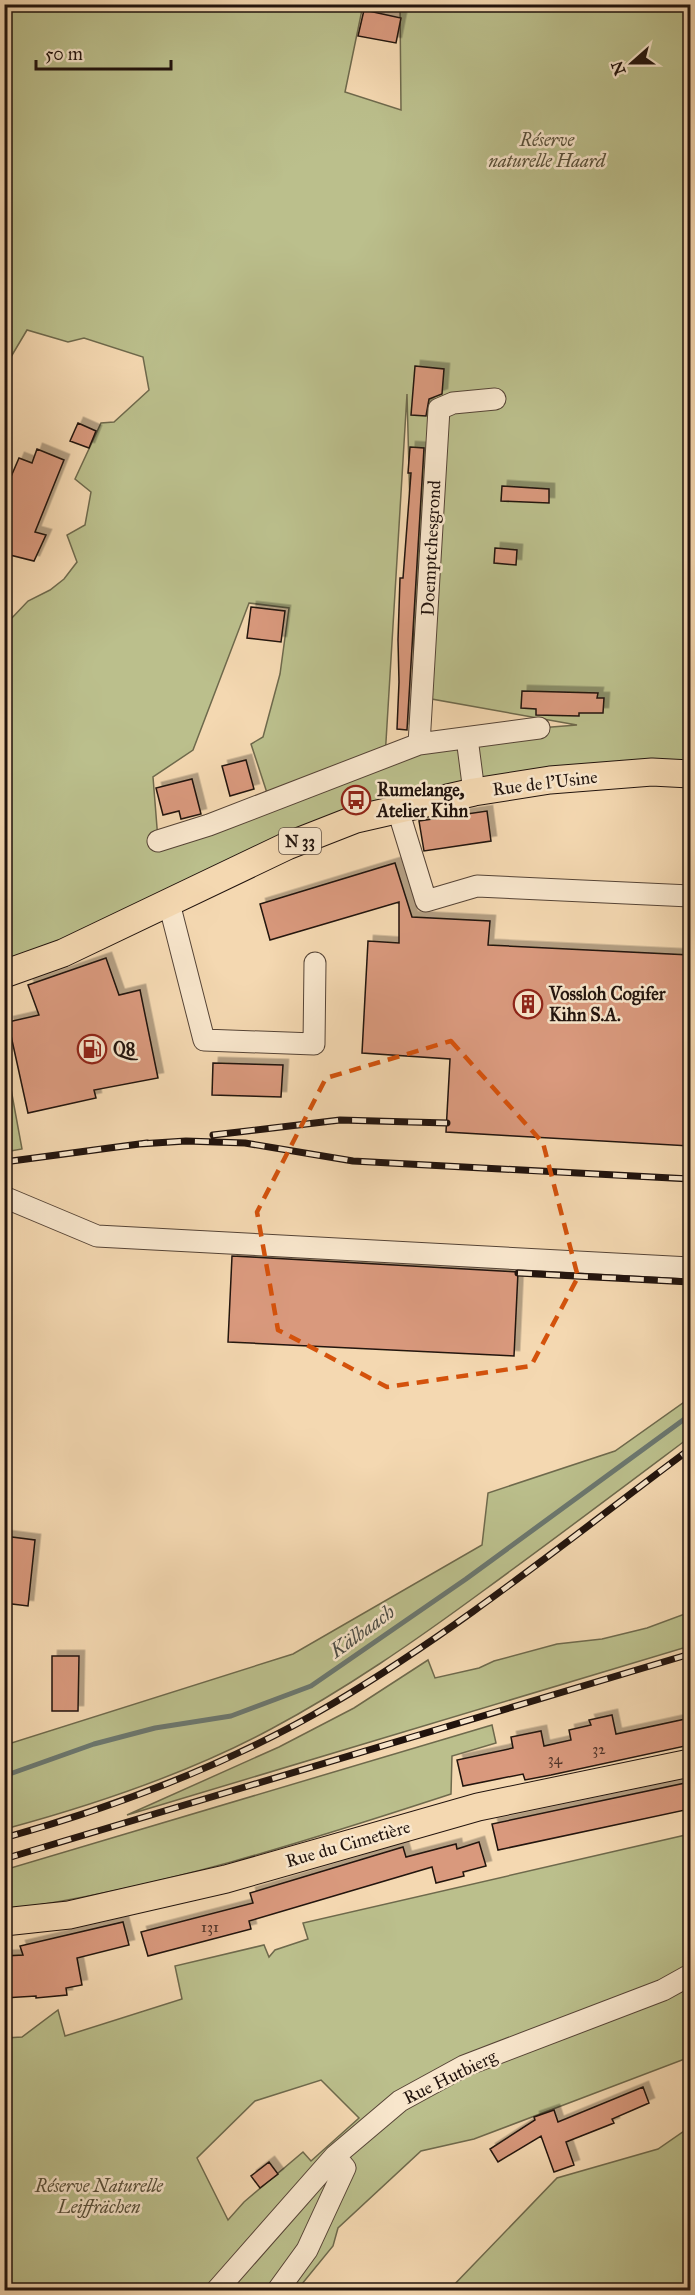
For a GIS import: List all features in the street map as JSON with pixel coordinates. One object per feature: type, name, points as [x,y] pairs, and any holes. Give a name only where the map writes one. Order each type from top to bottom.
[{"type":"main road","name":"Rue de l'Usine","points":[[4,974],[63,953],[286,846],[356,819],[474,792],[550,780],[652,772],[690,774]]},
{"type":"main road","name":"Rue du Cimetière","points":[[4,1922],[69,1915],[226,1879],[469,1809],[690,1763]]},
{"type":"street","name":"Doemptchesgrond","points":[[419,744],[439,409],[453,403],[495,399]]},
{"type":"street","points":[[158,841],[209,825],[419,744],[539,728]]},
{"type":"street","points":[[467,738],[474,792]]},
{"type":"street","points":[[398,810],[426,901],[477,886],[690,896]]},
{"type":"street","points":[[169,903],[204,1040],[314,1044],[315,963]]},
{"type":"street","points":[[4,1197],[97,1236],[690,1269]]},
{"type":"street","name":"Rue Hutbierg","points":[[217,2290],[335,2156],[400,2101],[464,2066],[663,1990],[690,1976]]},
{"type":"street","points":[[278,2290],[308,2250],[345,2168],[335,2156]]},
{"type":"highlighted area","points":[[451,1041],[543,1143],[578,1277],[531,1366],[387,1387],[278,1330],[257,1212],[326,1078]]},
{"type":"green space","name":"Réserve naturelle Haard","points":[[5,5],[363,5],[345,92],[401,110],[400,5],[690,5],[690,774],[356,819],[5,974],[5,618],[8,622],[28,601],[50,590],[64,579],[77,562],[67,535],[85,525],[91,492],[75,479],[101,423],[114,422],[149,390],[143,357],[84,338],[68,342],[27,330],[5,367]],"holes":[[[407,394],[415,696],[577,725],[539,728],[385,758]],[[249,603],[289,608],[280,674],[263,737],[251,744],[270,802],[158,840],[153,777],[193,750]]]},
{"type":"green space","points":[[4,1051],[22,1149],[5,1152],[4,1152]]},
{"type":"green space","points":[[690,1398],[690,1437],[457,1610],[353,1681],[299,1714],[207,1760],[141,1787],[5,1829],[5,1745],[293,1654],[482,1545],[488,1493],[615,1451]]},
{"type":"green space","points":[[690,1612],[690,1646],[127,1815],[279,1747],[354,1708],[428,1660],[435,1678],[479,1668],[494,1661],[557,1644],[602,1639],[647,1628]]},
{"type":"green space","points":[[492,1725],[496,1743],[452,1756],[451,1794],[286,1846],[175,1877],[119,1890],[5,1910],[4,1870]]},
{"type":"green space","name":"Réserve Naturelle Leiffrächen","points":[[690,1834],[690,2057],[474,2139],[421,2151],[338,2228],[333,2246],[297,2290],[5,2290],[5,2038],[22,2037],[58,2010],[65,2036],[182,1999],[175,1966],[264,1945],[269,1957],[275,1950],[308,1939],[303,1923]],"holes":[[[321,2080],[359,2118],[311,2161],[303,2152],[244,2202],[228,2220],[197,2158],[255,2101]]]},
{"type":"green space","points":[[690,2127],[690,2290],[449,2290],[557,2178],[658,2149]]},
{"type":"building","points":[[364,10],[401,18],[396,43],[358,36]]},
{"type":"building","points":[[415,366],[444,369],[442,394],[429,399],[426,416],[411,415]]},
{"type":"building","points":[[78,423],[96,431],[89,448],[70,441]]},
{"type":"building","points":[[410,447],[424,448],[407,730],[397,729],[400,578],[403,578],[411,473],[408,473]]},
{"type":"building","points":[[37,449],[64,460],[35,532],[46,535],[34,561],[10,555],[5,548],[9,533],[4,531],[4,493],[19,458],[32,463]]},
{"type":"building","points":[[502,486],[549,489],[549,503],[501,501]]},
{"type":"building","points":[[495,548],[517,550],[516,565],[494,563]]},
{"type":"building","points":[[251,607],[285,611],[281,642],[247,638]]},
{"type":"building","points":[[522,691],[598,693],[597,698],[604,698],[603,713],[579,713],[579,716],[536,715],[536,709],[521,708]]},
{"type":"building","points":[[246,760],[254,789],[230,796],[222,766]]},
{"type":"building","points":[[192,779],[201,814],[181,819],[179,811],[163,815],[156,788]]},
{"type":"building","points":[[487,811],[491,841],[424,851],[419,821]]},
{"type":"building","name":"Vossloh Cogifer Kihn S.A.","points":[[395,863],[412,917],[490,921],[488,945],[690,955],[690,1146],[446,1132],[450,1059],[362,1053],[368,941],[399,943],[399,902],[270,940],[260,904]]},
{"type":"building","points":[[106,958],[119,995],[140,990],[158,1078],[94,1090],[96,1098],[28,1113],[8,1022],[39,1015],[28,985]]},
{"type":"building","points":[[213,1063],[283,1065],[281,1097],[212,1095]]},
{"type":"building","points":[[232,1256],[518,1272],[514,1356],[228,1342]]},
{"type":"building","points":[[4,1536],[35,1540],[28,1606],[4,1603]]},
{"type":"building","points":[[52,1656],[79,1656],[78,1711],[52,1711]]},
{"type":"building","points":[[612,1715],[616,1734],[690,1718],[690,1745],[525,1780],[523,1774],[463,1786],[457,1760],[513,1748],[511,1737],[541,1731],[544,1746],[571,1740],[569,1730],[591,1725],[589,1720]]},
{"type":"building","points":[[690,1782],[690,1809],[498,1850],[492,1824]]},
{"type":"building","points":[[479,1842],[486,1866],[463,1872],[464,1876],[436,1883],[432,1867],[249,1921],[251,1929],[148,1956],[141,1932],[253,1903],[250,1893],[403,1847],[406,1857],[456,1844],[457,1849]]},
{"type":"building","points":[[123,1922],[129,1945],[77,1958],[82,1985],[66,1988],[67,1995],[4,1998],[4,1956],[23,1955],[20,1946]]},
{"type":"building","points":[[643,2087],[649,2103],[612,2119],[614,2123],[566,2142],[574,2165],[554,2172],[541,2136],[498,2162],[490,2149],[535,2120],[534,2117],[554,2110],[558,2122]]},
{"type":"building","points":[[269,2162],[278,2174],[260,2188],[251,2176]]},
{"type":"waterway","name":"Kälbaach","points":[[4,1776],[94,1744],[155,1728],[231,1716],[311,1686],[466,1579],[690,1415]]},
{"type":"railway","points":[[213,1135],[340,1120],[447,1123]]},
{"type":"railway","points":[[139,1144],[186,1141],[245,1143],[353,1161],[690,1179]]},
{"type":"railway","points":[[4,1162],[147,1143]]},
{"type":"railway","points":[[518,1273],[690,1282]]},
{"type":"railway","points":[[4,1838],[89,1812],[172,1781],[254,1746],[332,1704],[470,1614],[690,1449]]},
{"type":"railway","points":[[4,1859],[690,1654]]},
{"type":"place","name":"Rumelange, Atelier Kihn","points":[[356,800]]},
{"type":"place","name":"Vossloh Cogifer Kihn S.A.","points":[[528,1004]]},
{"type":"place","name":"Q8","points":[[92,1049]]}]
